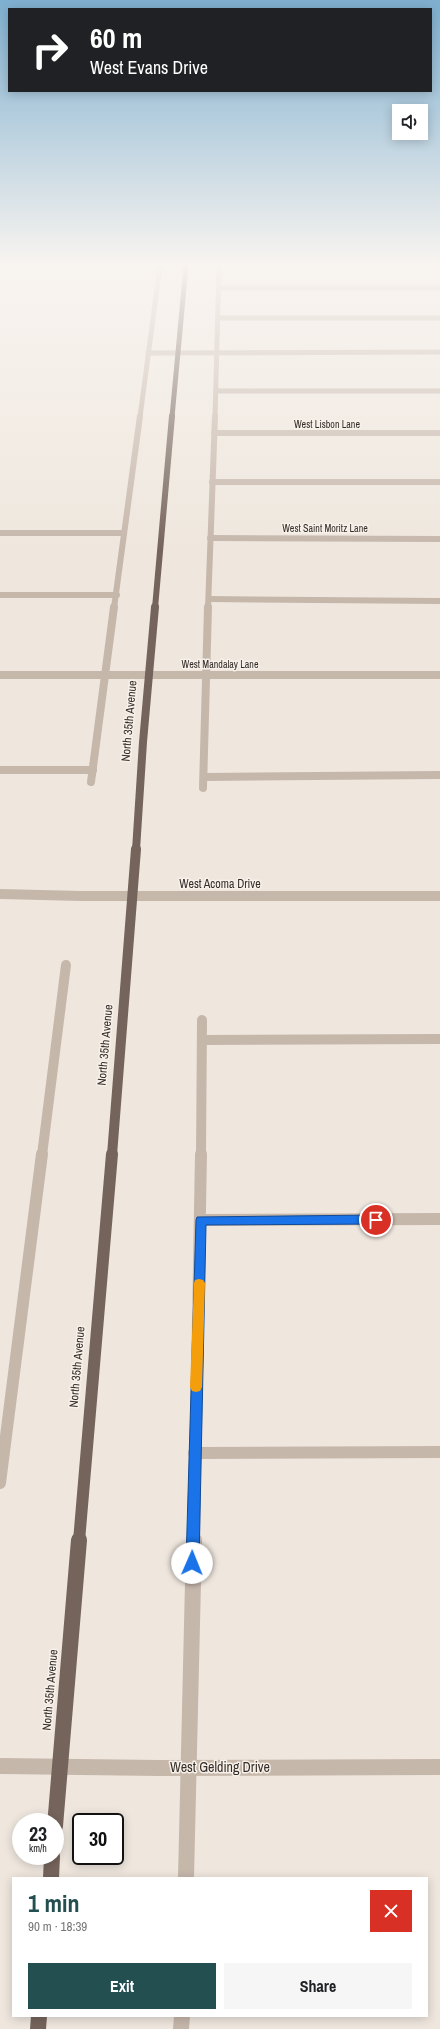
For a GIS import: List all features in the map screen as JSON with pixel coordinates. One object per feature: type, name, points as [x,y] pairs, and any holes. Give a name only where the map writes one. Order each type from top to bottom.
[{"type":"main road","name":"North 35th Avenue","points":[[56,1813],[133,896],[143,742],[178,361]]},
{"type":"main road","points":[[51,1877],[52,1865]]},
{"type":"main road","points":[[38,2029],[39,2017]]},
{"type":"street","points":[[91,782],[147,361]]},
{"type":"street","points":[[203,788],[210,538],[218,361]]},
{"type":"street","points":[[216,391],[440,390]]},
{"type":"street","name":"West Lisbon Lane","points":[[214,433],[440,434]]},
{"type":"street","points":[[212,482],[440,482]]},
{"type":"street","points":[[0,533],[124,533]]},
{"type":"street","name":"West Saint Moritz Lane","points":[[210,538],[440,539]]},
{"type":"street","points":[[0,595],[117,595]]},
{"type":"street","points":[[209,599],[440,601]]},
{"type":"street","name":"West Mandalay Lane","points":[[0,675],[440,675]]},
{"type":"street","points":[[0,770],[93,770]]},
{"type":"street","points":[[204,777],[440,776]]},
{"type":"street","name":"West Acoma Drive","points":[[0,894],[133,896],[440,896]]},
{"type":"street","points":[[0,1483],[66,965]]},
{"type":"street","points":[[186,1877],[194,1453],[201,1220],[202,1020]]},
{"type":"street","points":[[202,1040],[440,1039]]},
{"type":"street","points":[[201,1220],[440,1220]]},
{"type":"street","points":[[194,1453],[440,1452]]},
{"type":"street","name":"West Gelding Drive","points":[[0,1766],[188,1768],[440,1767]]},
{"type":"street","points":[[182,2017],[182,2029]]},
{"type":"slow traffic","points":[[196,1387],[199,1283]]},
{"type":"route","points":[[192,1563],[201,1220],[376,1220]]}]
